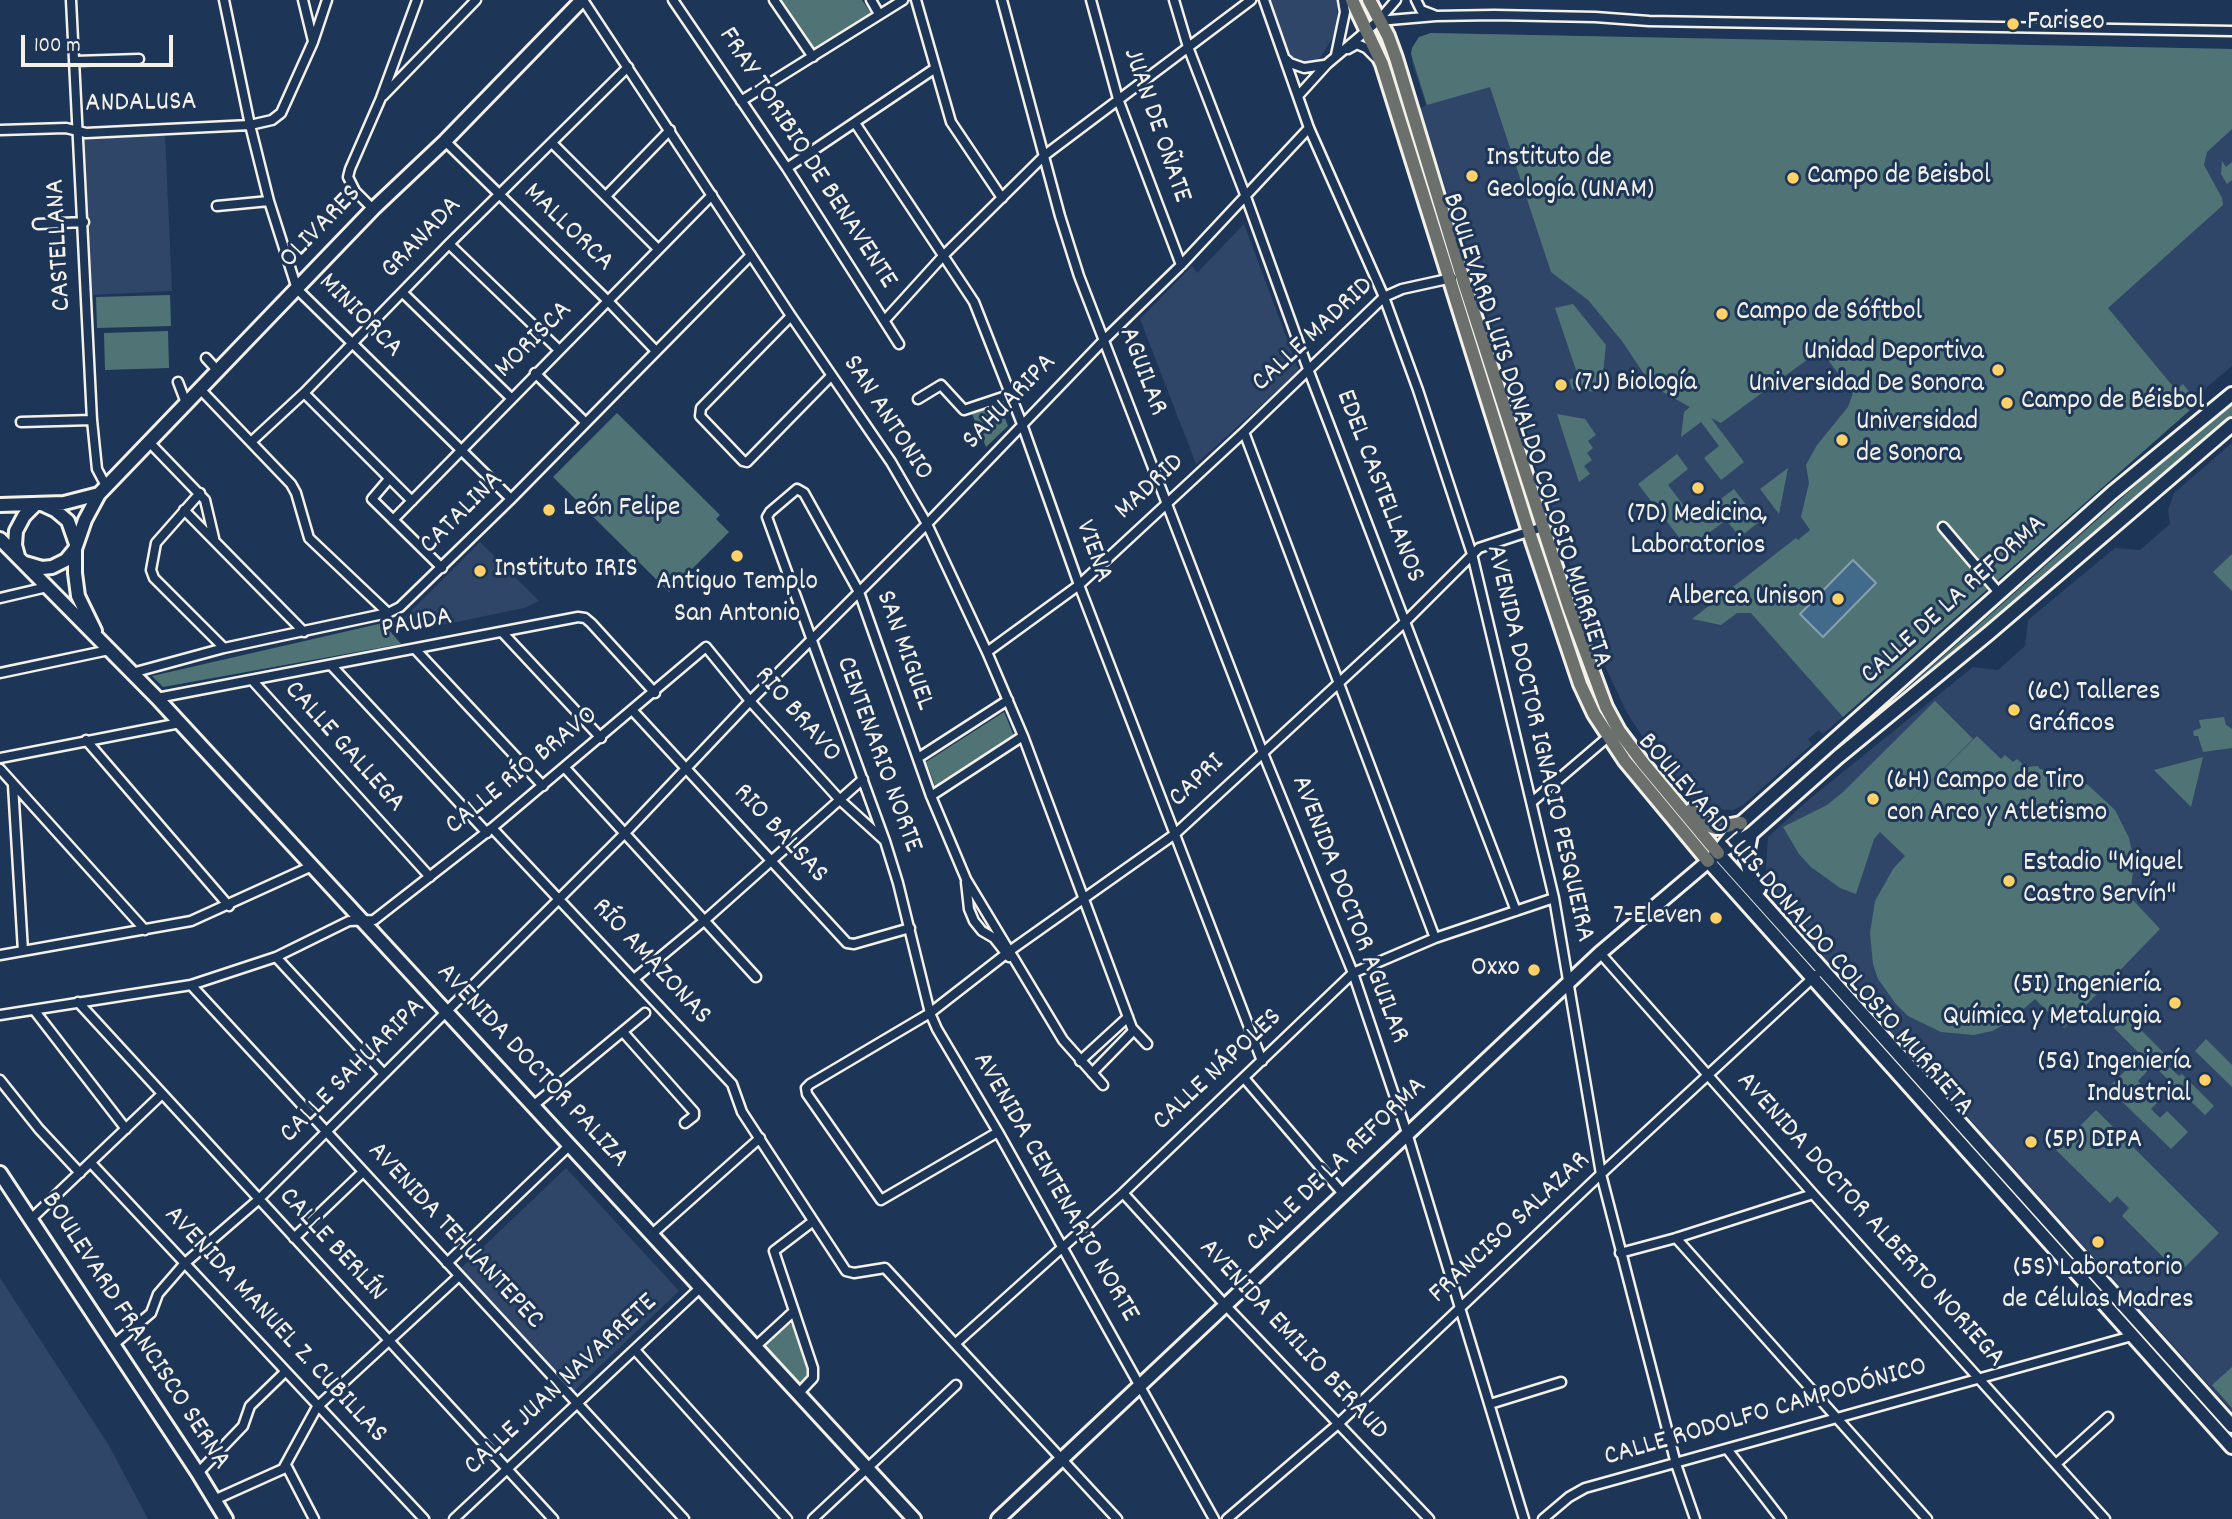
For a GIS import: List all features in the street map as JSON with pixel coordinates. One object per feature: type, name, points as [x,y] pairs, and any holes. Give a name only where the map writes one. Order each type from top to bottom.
[{"type":"main road","name":"OLIVARES","points":[[106,647],[78,596],[75,573],[76,547],[85,520],[102,490],[373,209],[583,0]]},
{"type":"main road","name":"BOULEVARD LUIS DONALDO COLOSIO MURRIETA","points":[[1352,0],[1382,64],[1569,607],[1606,707],[1619,731],[1713,857],[1812,979],[2232,1447]]},
{"type":"main road","name":"BOULEVARD LUIS DONALDO COLOSIO MURRIETA","points":[[1370,0],[1396,58],[1529,532],[1580,684],[1594,714],[1625,761],[1713,857],[1797,940],[2232,1426]]},
{"type":"main road","name":"CALLE DE LA REFORMA","points":[[1713,857],[1741,823],[2112,493],[2232,394]]},
{"type":"main road","name":"CALLE DE LA REFORMA","points":[[998,1519],[1568,981],[1713,857],[1751,834],[2232,425]]},
{"type":"main road","points":[[0,505],[75,501],[102,490]]},
{"type":"main road","points":[[39,504],[55,510],[68,521],[76,547],[66,559],[42,568],[21,560],[15,545],[16,531],[24,516],[39,504]]},
{"type":"main road","name":"AVENIDA DOCTOR PALIZA","points":[[0,539],[180,723],[914,1519]]},
{"type":"main road","points":[[1557,619],[1571,638],[1592,690],[1704,824],[1725,828],[1741,823]]},
{"type":"main road","points":[[1751,834],[1746,860],[1751,878],[1784,918],[1797,940]]},
{"type":"main road","name":"BOULEVARD FRANCISCO SERNA","points":[[0,1173],[112,1346],[198,1472],[226,1519]]},
{"type":"street","name":"CASTELLANA","points":[[71,0],[92,420],[97,470],[102,490]]},
{"type":"street","name":"MINIORCA","points":[[224,0],[250,125],[297,289],[512,499]]},
{"type":"street","points":[[303,0],[313,41]]},
{"type":"street","points":[[313,41],[327,0]]},
{"type":"street","points":[[373,209],[355,191],[348,177],[349,169],[381,98],[417,0]]},
{"type":"street","points":[[381,98],[475,0]]},
{"type":"street","name":"SAN ANTONIO","points":[[583,0],[791,316],[891,462],[926,524],[987,652],[1023,736],[1128,1017]]},
{"type":"street","name":"FRAY TORIBIO DE BENAVENTE","points":[[673,0],[787,168],[899,344]]},
{"type":"street","points":[[775,0],[813,57]]},
{"type":"street","points":[[871,0],[880,14]]},
{"type":"street","points":[[741,101],[903,0]]},
{"type":"street","points":[[916,0],[948,114],[956,132],[1002,198]]},
{"type":"street","name":"AGUILAR","points":[[1002,0],[1075,264],[1263,753]]},
{"type":"street","name":"JUAN DE OÑATE","points":[[1091,0],[1118,99],[1181,265]]},
{"type":"street","points":[[1174,0],[1188,47],[1246,197]]},
{"type":"street","points":[[885,320],[944,256],[1045,156],[1251,0]]},
{"type":"street","name":"AVENIDA DOCTOR IGNACIO PESQUEIRA","points":[[1264,0],[1309,128],[1384,297],[1472,554],[1554,898],[1601,1174],[1676,1464],[1695,1519]]},
{"type":"street","points":[[1336,55],[1345,12],[1343,0]]},
{"type":"street","points":[[1298,96],[1326,64],[1378,21],[1396,0]]},
{"type":"street","points":[[1416,0],[1421,10],[1436,16]]},
{"type":"street","points":[[1378,21],[1436,16],[1570,16],[1663,21],[2232,31]]},
{"type":"street","name":"ANDALUSA","points":[[0,131],[66,128],[78,132],[250,125],[272,120],[281,113],[313,41]]},
{"type":"street","points":[[1336,55],[1357,44],[1366,48],[1382,64]]},
{"type":"street","points":[[1285,58],[1290,64],[1304,68],[1326,64]]},
{"type":"street","points":[[75,61],[139,59]]},
{"type":"street","name":"GRANADA","points":[[251,442],[304,393],[628,66]]},
{"type":"street","points":[[787,168],[934,69]]},
{"type":"street","name":"VIENA","points":[[855,123],[974,302],[1022,425],[1079,585],[1262,1061]]},
{"type":"street","name":"SAHUARIPA","points":[[688,769],[750,701],[1181,265],[1309,128]]},
{"type":"street","points":[[606,196],[670,131]]},
{"type":"street","name":"MALLORCA","points":[[444,141],[656,351]]},
{"type":"street","points":[[552,143],[658,249]]},
{"type":"street","name":"MORISCA","points":[[393,520],[712,195]]},
{"type":"street","name":"EDEL CASTELLANOS","points":[[1246,197],[1308,369],[1516,911]]},
{"type":"street","points":[[216,206],[270,201]]},
{"type":"street","points":[[38,224],[84,222]]},
{"type":"street","points":[[449,244],[558,349]]},
{"type":"street","name":"CATALINA","points":[[132,673],[223,648],[388,613],[400,607],[512,499],[751,255]]},
{"type":"street","name":"CALLE MADRID","points":[[1244,432],[1384,297],[1402,289],[1456,277]]},
{"type":"street","points":[[403,293],[511,397]]},
{"type":"street","points":[[791,316],[701,408],[700,415],[743,461],[747,462],[831,376]]},
{"type":"street","points":[[206,358],[217,370]]},
{"type":"street","points":[[536,373],[585,422]]},
{"type":"street","points":[[178,382],[186,402]]},
{"type":"street","points":[[918,399],[941,385],[964,410],[1009,395]]},
{"type":"street","points":[[199,388],[291,484],[309,538],[388,613]]},
{"type":"street","points":[[304,393],[412,500]]},
{"type":"street","points":[[21,422],[92,420]]},
{"type":"street","points":[[1244,432],[1435,938]]},
{"type":"street","name":"MADRID","points":[[987,652],[1079,585],[1244,432]]},
{"type":"street","points":[[149,442],[200,493],[207,504],[215,541]]},
{"type":"street","points":[[389,478],[373,499],[442,568]]},
{"type":"street","name":"SAN MIGUEL","points":[[767,517],[797,489],[801,490],[859,592],[931,796],[966,878],[1010,955]]},
{"type":"street","points":[[200,493],[153,548],[150,570],[154,578],[223,648]]},
{"type":"street","points":[[184,510],[304,632]]},
{"type":"street","name":"CENTENARIO NORTE","points":[[767,517],[885,841],[910,928],[930,1013]]},
{"type":"street","points":[[1472,554],[1484,546],[1543,527]]},
{"type":"street","points":[[1943,527],[2000,594]]},
{"type":"street","name":"CAPRI","points":[[998,1132],[881,1200],[807,1094],[806,1088],[930,1013],[1175,834],[1406,621],[1472,554]]},
{"type":"street","points":[[0,598],[47,587]]},
{"type":"street","name":"PAUDA","points":[[156,698],[578,617],[585,618],[655,693]]},
{"type":"street","points":[[502,632],[601,738]]},
{"type":"street","points":[[0,673],[106,647]]},
{"type":"street","name":"CALLE RÍO BRAVO","points":[[0,1015],[191,985],[276,957],[349,921],[374,920],[490,830],[634,711],[706,647]]},
{"type":"street","name":"RIO BRAVO","points":[[706,647],[750,701],[840,800],[885,841]]},
{"type":"street","points":[[415,649],[543,786]]},
{"type":"street","name":"RÍO AMAZONAS","points":[[331,665],[559,899],[732,1084],[742,1112],[812,1222]]},
{"type":"street","name":"CALLE GALLEGA","points":[[252,680],[430,877]]},
{"type":"street","points":[[918,758],[1008,700]]},
{"type":"street","name":"RIO BALSAS","points":[[634,711],[850,944],[910,928]]},
{"type":"street","points":[[0,758],[180,723]]},
{"type":"street","points":[[931,796],[1023,736]]},
{"type":"street","points":[[1532,802],[1608,737]]},
{"type":"street","points":[[86,740],[229,906]]},
{"type":"street","name":"AVENIDA DOCTOR AGUILAR","points":[[1263,753],[1353,973],[1407,1133],[1524,1519]]},
{"type":"street","points":[[565,768],[756,977]]},
{"type":"street","points":[[0,769],[145,930]]},
{"type":"street","name":"CALLE SAHUARIPA","points":[[112,1346],[151,1313],[158,1294],[184,1264],[258,1200],[327,1133],[383,1073],[688,769]]},
{"type":"street","points":[[634,979],[705,920],[863,779]]},
{"type":"street","points":[[13,785],[23,951]]},
{"type":"street","points":[[0,955],[191,921],[312,866]]},
{"type":"street","name":"SAN MIGUEL","points":[[966,878],[969,909],[974,921],[1010,955]]},
{"type":"street","name":"CALLE NÁPOLES","points":[[956,1343],[1123,1193],[1353,973],[1435,938],[1554,898]]},
{"type":"street","name":"AVENIDA DOCTOR ALBERTO NORIEGA","points":[[1600,953],[1812,1194],[2105,1519]]},
{"type":"street","points":[[1010,955],[1063,1040],[1103,1085]]},
{"type":"street","points":[[276,957],[383,1073]]},
{"type":"street","name":"FRANCISO SALAZAR","points":[[1227,1519],[1338,1424],[1601,1174],[1823,969]]},
{"type":"street","name":"AVENIDA TEHUANTEPEC","points":[[191,985],[684,1519]]},
{"type":"street","name":"CALLE BERLÍN","points":[[78,1002],[552,1519]]},
{"type":"street","points":[[34,1010],[126,1129]]},
{"type":"street","points":[[534,1105],[645,1013]]},
{"type":"street","name":"AVENIDA CENTENARIO NORTE","points":[[930,1013],[1214,1519]]},
{"type":"street","points":[[1080,1061],[1128,1017],[1133,1030],[1147,1044]]},
{"type":"street","points":[[1091,1073],[1133,1030]]},
{"type":"street","points":[[623,1032],[694,1112],[694,1116],[685,1123]]},
{"type":"street","points":[[1244,1078],[1344,1195]]},
{"type":"street","points":[[0,1080],[39,1129],[80,1172]]},
{"type":"street","points":[[30,1220],[161,1095]]},
{"type":"street","points":[[652,1234],[760,1138]]},
{"type":"street","points":[[447,1263],[570,1145]]},
{"type":"street","name":"AVENIDA MANUEL Z. CUBILLAS","points":[[91,1163],[424,1519]]},
{"type":"street","points":[[294,1238],[363,1172]]},
{"type":"street","name":"AVENIDA EMILIO BERAUD","points":[[1123,1193],[1226,1306],[1429,1519]]},
{"type":"street","points":[[1620,1253],[1676,1238],[1812,1194]]},
{"type":"street","points":[[798,1394],[811,1383],[814,1374],[774,1251],[812,1222],[846,1271],[854,1273],[885,1268],[1117,1519]]},
{"type":"street","points":[[1676,1238],[1927,1519]]},
{"type":"street","points":[[214,1500],[278,1472],[286,1465],[317,1407],[459,1276]]},
{"type":"street","name":"CALLE JUAN NAVARRETE","points":[[454,1519],[701,1287]]},
{"type":"street","points":[[755,1347],[794,1311]]},
{"type":"street","name":"CALLE RODOLFO CAMPODÓNICO","points":[[1543,1519],[1569,1497],[1585,1488],[2132,1336]]},
{"type":"street","points":[[635,1350],[787,1519]]},
{"type":"street","points":[[198,1472],[243,1426],[250,1406],[285,1372]]},
{"type":"street","points":[[1490,1404],[1560,1382]]},
{"type":"street","points":[[813,1519],[956,1385]]},
{"type":"street","points":[[2056,1464],[2108,1417]]},
{"type":"street","points":[[1727,1449],[1781,1519]]},
{"type":"street","points":[[286,1465],[314,1519]]},
{"type":"shaded area","points":[[1268,0],[1337,0],[1337,31],[1320,58],[1307,64],[1298,62],[1290,55],[1283,45]]},
{"type":"shaded area","name":"Unidad Deportiva Universidad De Sonora","points":[[1431,33],[2232,49],[2232,366],[2207,387],[2198,403],[1823,734],[1819,730],[1808,739],[1812,744],[1743,805],[1733,810],[1708,809],[1694,803],[1676,782],[1627,713],[1585,613],[1589,603],[1584,588],[1577,586],[1567,557],[1572,552],[1565,532],[1556,528],[1420,109],[1426,105],[1412,62],[1412,48],[1419,37]]},
{"type":"shaded area","points":[[165,134],[172,291],[91,295],[84,138]]},
{"type":"shaded area","points":[[1244,224],[1299,371],[1196,464],[1140,319],[1192,266],[1197,273]]},
{"type":"shaded area","points":[[2232,443],[2232,1411],[1806,937],[1795,916],[1765,883],[1768,837],[1812,797],[1973,667],[1998,670],[2025,646],[2028,620],[2115,548],[2140,550],[2170,524],[2168,510],[2174,493]]},
{"type":"shaded area","name":"Instituto IRIS","points":[[480,542],[539,601],[524,608],[413,631],[402,620]]},
{"type":"shaded area","name":"Alberca Unison","points":[[1853,560],[1876,583],[1823,637],[1800,614]]},
{"type":"shaded area","points":[[566,1168],[679,1291],[573,1392],[460,1269]]},
{"type":"shaded area","points":[[0,1278],[108,1444],[148,1519],[0,1519]]},
{"type":"green space","points":[[781,0],[862,0],[872,15],[816,52]]},
{"type":"green space","name":"Unidad Deportiva Universidad De Sonora","points":[[1431,33],[2232,49],[2232,129],[2207,152],[2204,165],[2222,198],[2223,205],[2108,308],[2176,390],[2183,384],[2198,403],[1843,717],[1751,613],[1737,613],[1721,625],[1692,619],[1810,530],[1801,517],[1809,483],[1806,465],[1817,445],[1848,407],[1853,393],[1819,351],[1721,423],[1711,418],[1744,462],[1721,480],[1704,458],[1719,446],[1701,422],[1681,437],[1684,412],[1690,407],[1652,386],[1622,341],[1588,300],[1551,272],[1490,87],[1427,105],[1411,54],[1419,37]]},
{"type":"green space","points":[[2222,161],[2226,167],[2232,162],[2232,180],[2227,184],[2221,174]]},
{"type":"green space","points":[[170,295],[171,326],[97,328],[96,297]]},
{"type":"green space","points":[[1573,304],[1606,345],[1603,373],[1596,392],[1572,389],[1569,380],[1578,376],[1555,308]]},
{"type":"green space","points":[[168,331],[169,368],[105,370],[104,333]]},
{"type":"green space","points":[[2232,400],[2232,416],[1877,715]]},
{"type":"green space","points":[[999,403],[1008,426],[986,447],[972,414]]},
{"type":"green space","points":[[617,413],[720,515],[716,519],[729,532],[669,592],[553,477]]},
{"type":"green space","points":[[1557,414],[1585,419],[1596,435],[1588,441],[1593,448],[1587,453],[1592,460],[1584,466],[1590,474],[1579,482]]},
{"type":"green space","points":[[1677,454],[1688,469],[1668,485],[1694,519],[1734,489],[1759,522],[1740,537],[1726,520],[1688,549],[1638,484]]},
{"type":"green space","points":[[1788,468],[1779,514],[1760,489]]},
{"type":"green space","points":[[2232,554],[2232,591],[2213,572]]},
{"type":"green space","points":[[383,623],[401,644],[163,687],[152,676]]},
{"type":"green space","name":"Estadio \"Miguel Castro Servín\"","points":[[1935,701],[1973,739],[1883,829],[1977,736],[2001,759],[2005,755],[2013,762],[2017,759],[2026,767],[2038,766],[2088,785],[2115,810],[2129,838],[2134,861],[2130,897],[2160,929],[2064,1028],[2035,999],[2007,1023],[1992,1031],[1974,1035],[1941,1032],[1908,1016],[1878,979],[1873,964],[1870,933],[1875,901],[1893,869],[1905,856],[1880,832],[1874,839],[1856,894],[1840,888],[1811,867],[1799,854],[1783,827],[1827,805],[1842,793]]},
{"type":"green space","points":[[1004,712],[1014,736],[936,788],[926,762]]},
{"type":"green space","points":[[2224,717],[2226,725],[2232,729],[2232,748],[2203,752],[2198,736],[2194,736],[2193,731],[2201,728],[2199,720]]},
{"type":"green space","points":[[2203,757],[2191,807],[2154,770]]},
{"type":"green space","points":[[2130,1012],[2137,1018],[2133,1022],[2168,1057],[2164,1062],[2179,1076],[2182,1074],[2214,1106],[2205,1115],[2153,1065],[2138,1081],[2158,1102],[2151,1109],[2160,1118],[2167,1111],[2188,1132],[2171,1149],[2108,1088],[2141,1055],[2114,1028]]},
{"type":"green space","points":[[2206,1039],[2232,1065],[2232,1087],[2195,1051]]},
{"type":"green space","points":[[2096,1110],[2219,1233],[2179,1273],[2122,1216],[2129,1208],[2117,1196],[2110,1203],[2056,1150]]},
{"type":"green space","points":[[789,1323],[795,1327],[811,1370],[810,1378],[801,1386],[764,1344]]},
{"type":"green space","points":[[2232,1367],[2232,1408],[2212,1385]]},
{"type":"place","name":"Fariseo","points":[[2013,24]]},
{"type":"place","name":"Instituto de Geología (UNAM)","points":[[1472,176]]},
{"type":"place","name":"Campo de Beisbol","points":[[1793,178]]},
{"type":"place","name":"Campo de Sóftbol","points":[[1722,314]]},
{"type":"place","name":"Unidad Deportiva Universidad De Sonora","points":[[1998,370]]},
{"type":"place","name":"(7J) Biología","points":[[1561,385]]},
{"type":"place","name":"Campo de Béisbol","points":[[2007,403]]},
{"type":"place","name":"Universidad de Sonora","points":[[1842,440]]},
{"type":"place","name":"(7D) Medicina, Laboratorios","points":[[1698,488]]},
{"type":"place","name":"León Felipe","points":[[549,510]]},
{"type":"place","name":"Antiguo Templo San Antonio","points":[[737,556]]},
{"type":"place","name":"Instituto IRIS","points":[[480,571]]},
{"type":"place","name":"Alberca Unison","points":[[1838,599]]},
{"type":"place","name":"(6C) Talleres Gráficos","points":[[2014,710]]},
{"type":"place","name":"(6H) Campo de Tiro con Arco y Atletismo","points":[[1873,799]]},
{"type":"place","name":"Estadio \"Miguel Castro Servín\"","points":[[2009,881]]},
{"type":"place","name":"7-Eleven","points":[[1716,918]]},
{"type":"place","name":"Oxxo","points":[[1534,970]]},
{"type":"place","name":"(5I) Ingeniería Química y Metalurgia","points":[[2175,1003]]},
{"type":"place","name":"(5G) Ingeniería Industrial","points":[[2205,1080]]},
{"type":"place","name":"(5P) DIPA","points":[[2031,1142]]},
{"type":"place","name":"(5S) Laboratorio de Células Madres","points":[[2098,1242]]}]
